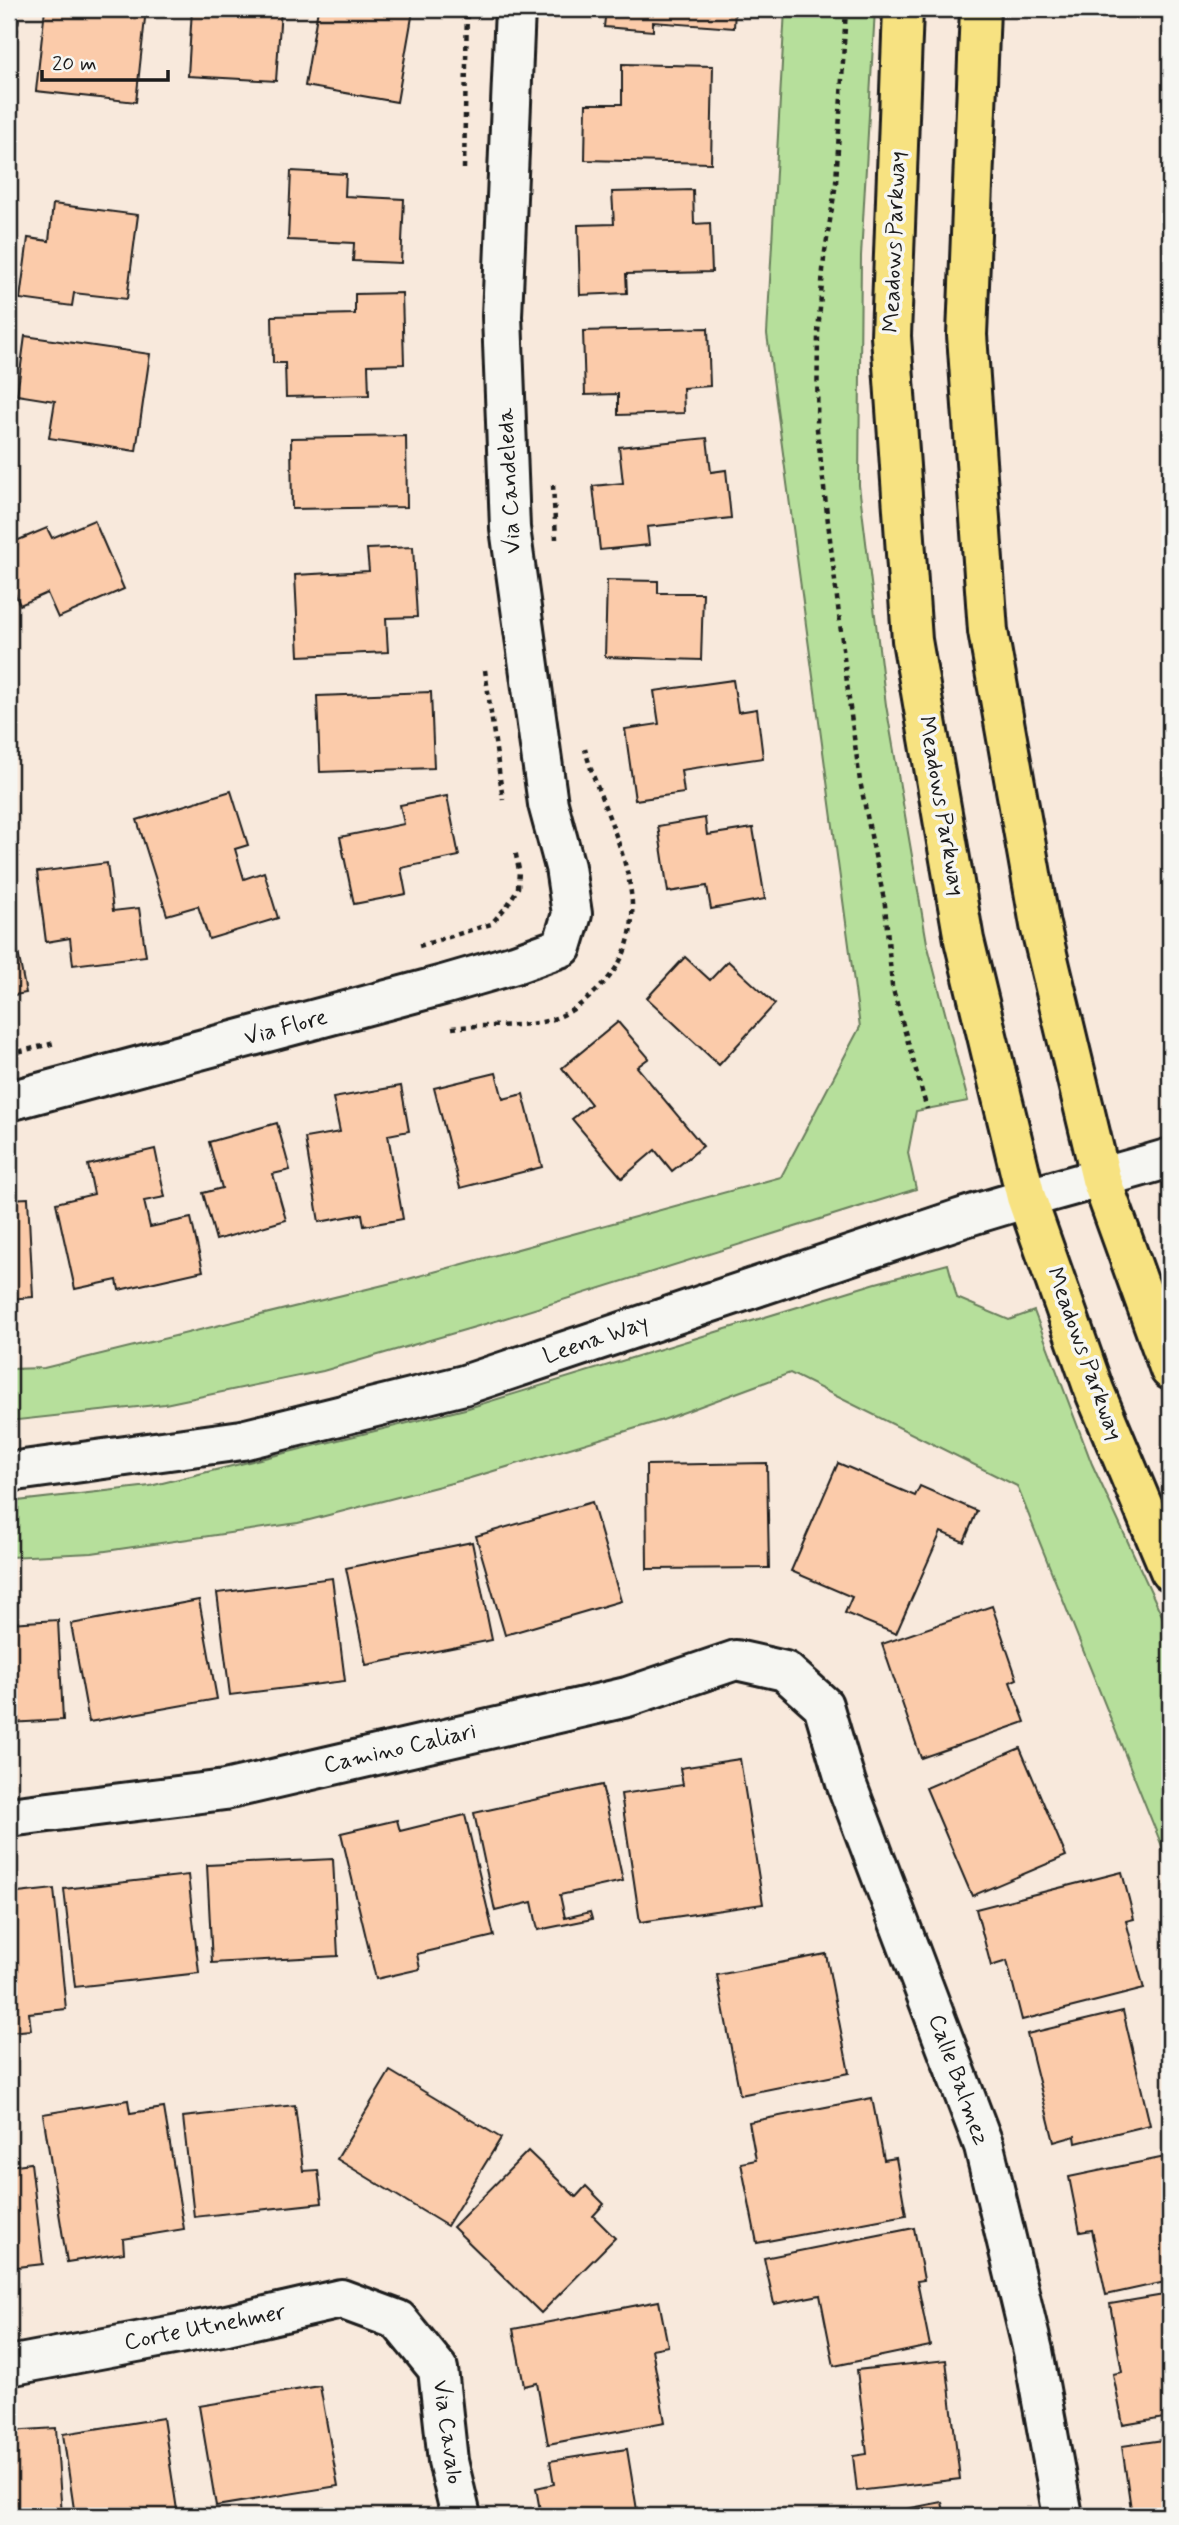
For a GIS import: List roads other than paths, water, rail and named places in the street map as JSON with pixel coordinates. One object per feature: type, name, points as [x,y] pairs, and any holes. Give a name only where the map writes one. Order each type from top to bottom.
[{"type":"main road","name":"Meadows Parkway","points":[[903,9],[891,335],[912,640],[964,940],[1026,1197],[1094,1390],[1170,1571]]},
{"type":"main road","points":[[980,9],[967,335],[988,631],[1040,925],[1101,1179],[1170,1370]]},
{"type":"street","name":"Via Candeleda","points":[[515,9],[502,316],[510,528],[548,804],[565,867],[572,914],[562,947]]},
{"type":"street","name":"Via Flore","points":[[9,1101],[443,985],[562,947]]},
{"type":"street","name":"Leena Way","points":[[9,1472],[242,1440],[464,1385],[1026,1197],[1101,1179],[1170,1158]]},
{"type":"street","name":"Camino Caliari","points":[[9,1817],[226,1790],[627,1697],[736,1660],[785,1671]]},
{"type":"street","name":"Calle Balmez","points":[[785,1671],[823,1705],[846,1783],[984,2146],[1033,2351],[1063,2516]]},
{"type":"street","name":"Corte Utnehmer","points":[[9,2366],[227,2325],[341,2299],[398,2320]]},
{"type":"street","name":"Via Cavalo","points":[[398,2320],[439,2369],[448,2461],[461,2516]]}]
